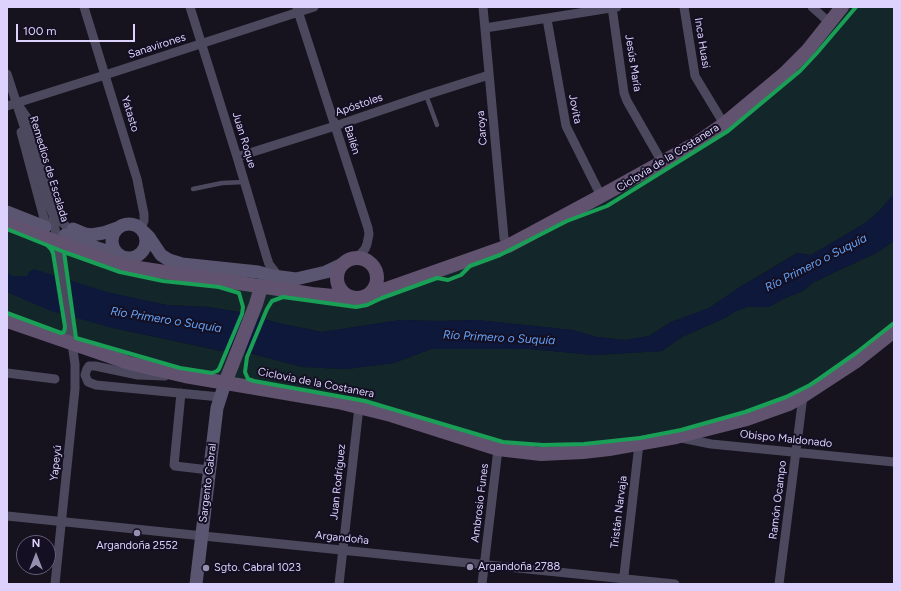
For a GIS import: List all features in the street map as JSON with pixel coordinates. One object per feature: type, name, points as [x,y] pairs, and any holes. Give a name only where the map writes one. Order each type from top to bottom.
[{"type":"main road","points":[[7,224],[62,238],[125,266],[312,294],[361,297],[508,246],[695,144],[724,124],[784,74],[807,51],[842,7]]},
{"type":"main road","points":[[363,260],[369,263],[376,273],[375,286],[371,292],[361,297],[344,293],[339,288],[337,282],[337,275],[350,261],[363,260]]},
{"type":"main road","points":[[225,383],[256,304],[260,287]]},
{"type":"main road","points":[[7,321],[129,363],[185,376],[338,402],[391,415],[498,449],[540,454],[583,452],[639,444],[676,437],[747,419],[789,404],[804,396],[855,362],[894,331]]},
{"type":"street","name":"Yatasto","points":[[84,7],[141,198],[144,214],[142,230]]},
{"type":"street","name":"Juan Roque","points":[[190,7],[267,258],[269,264],[279,277]]},
{"type":"street","name":"Sanavirones","points":[[7,106],[202,44],[298,10],[314,7]]},
{"type":"street","name":"Caroya","points":[[483,7],[504,238],[508,246]]},
{"type":"street","points":[[485,28],[613,7]]},
{"type":"street","name":"Jesús María","points":[[613,7],[624,93],[627,101],[662,162]]},
{"type":"street","name":"Inca Huasi","points":[[684,7],[695,76],[724,124]]},
{"type":"street","points":[[812,7],[830,23]]},
{"type":"street","name":"Bailén","points":[[298,10],[369,234],[369,239],[365,249],[350,261]]},
{"type":"street","name":"Jovita","points":[[547,19],[566,126],[601,196]]},
{"type":"street","name":"Remedios de Escalada","points":[[7,74],[62,238]]},
{"type":"street","name":"Apóstoles","points":[[237,157],[490,75]]},
{"type":"street","name":"Remedios de Escalada","points":[[16,103],[18,122],[45,222],[45,227]]},
{"type":"street","name":"Remedios de Escalada","points":[[16,103],[32,125],[62,222],[62,238]]},
{"type":"street","points":[[7,212],[45,227]]},
{"type":"street","points":[[62,238],[85,234],[103,234],[126,224],[132,224],[142,230],[149,237],[161,255],[176,263],[258,272],[296,280],[326,272],[350,261]]},
{"type":"street","points":[[116,254],[112,243],[112,238],[117,228]]},
{"type":"street","points":[[132,258],[142,252],[144,248],[146,237],[142,230]]},
{"type":"street","points":[[62,238],[116,254],[217,280]]},
{"type":"street","name":"Yapeyú","points":[[55,584],[75,389],[62,238]]},
{"type":"street","points":[[185,376],[148,376],[95,366],[89,366],[86,372],[86,379],[88,382],[96,385],[220,397]]},
{"type":"street","points":[[7,373],[55,379]]},
{"type":"street","name":"Sargento Cabral","points":[[196,584],[217,408],[225,383]]},
{"type":"street","points":[[181,393],[174,465],[209,470]]},
{"type":"street","name":"Ramón Ocampo","points":[[779,584],[804,396]]},
{"type":"street","name":"Juan Rodríguez","points":[[340,584],[359,407]]},
{"type":"street","name":"Obispo Maldonado","points":[[676,437],[711,444],[796,451],[894,462]]},
{"type":"street","name":"Tristán Narvaja","points":[[624,581],[639,444]]},
{"type":"street","name":"Ambrosio Funes","points":[[482,584],[498,449]]},
{"type":"street","name":"Argandoña","points":[[7,516],[202,535],[624,581],[674,584]]},
{"type":"lane","points":[[426,95],[437,125]]},
{"type":"lane","points":[[193,189],[222,183],[244,182]]},
{"type":"green space","points":[[842,7],[894,7],[894,194],[867,222],[811,255],[797,253],[740,287],[709,308],[671,322],[649,336],[625,340],[597,337],[572,330],[477,320],[400,320],[322,332],[278,323],[239,312],[208,307],[167,305],[27,276],[12,276],[7,273],[7,224],[125,266],[349,297],[508,246],[724,124]]},
{"type":"green space","points":[[894,241],[894,331],[855,362],[747,419],[541,454],[391,415],[185,376],[7,321],[7,292],[113,328],[221,351],[241,351],[303,367],[322,368],[347,369],[394,363],[431,349],[530,349],[594,355],[662,351],[682,337],[727,317],[734,312],[747,307],[769,307],[783,299],[803,291],[814,282],[876,253]]},
{"type":"water","name":"Río Primero o Suquía","points":[[894,194],[894,241],[876,253],[814,282],[803,291],[783,299],[769,307],[747,307],[734,312],[727,317],[682,337],[662,351],[594,355],[530,349],[431,349],[394,363],[347,369],[303,367],[241,351],[222,351],[113,328],[51,311],[7,292],[7,273],[12,276],[27,276],[29,272],[34,269],[104,291],[138,299],[167,305],[208,307],[239,312],[278,323],[322,332],[400,320],[477,320],[573,330],[597,337],[625,340],[649,336],[671,322],[709,308],[740,287],[798,253],[811,255],[867,222]]},
{"type":"cycle path","name":"Ciclovia de la Costanera","points":[[856,7],[800,71],[728,131],[607,206],[567,221],[500,255],[470,266],[461,275],[448,280],[437,278],[367,305],[356,307],[283,297],[272,301],[267,309],[247,357],[245,372],[248,379],[254,381],[365,401],[503,442],[543,445],[584,444],[640,438],[681,430],[745,412],[786,397],[819,379],[856,353],[894,323]]},
{"type":"cycle path","points":[[7,229],[64,252],[120,272],[163,281],[219,287],[239,293],[243,307],[242,314],[219,369],[212,373],[180,368],[76,338],[64,252]]},
{"type":"cycle path","points":[[7,313],[61,333],[64,332],[65,327],[53,253],[47,245]]},
{"type":"place","name":"Argandoña 2552","points":[[137,533]]},
{"type":"place","name":"Argandoña 2788","points":[[470,567]]},
{"type":"place","name":"Sgto. Cabral 1023","points":[[206,568]]}]
